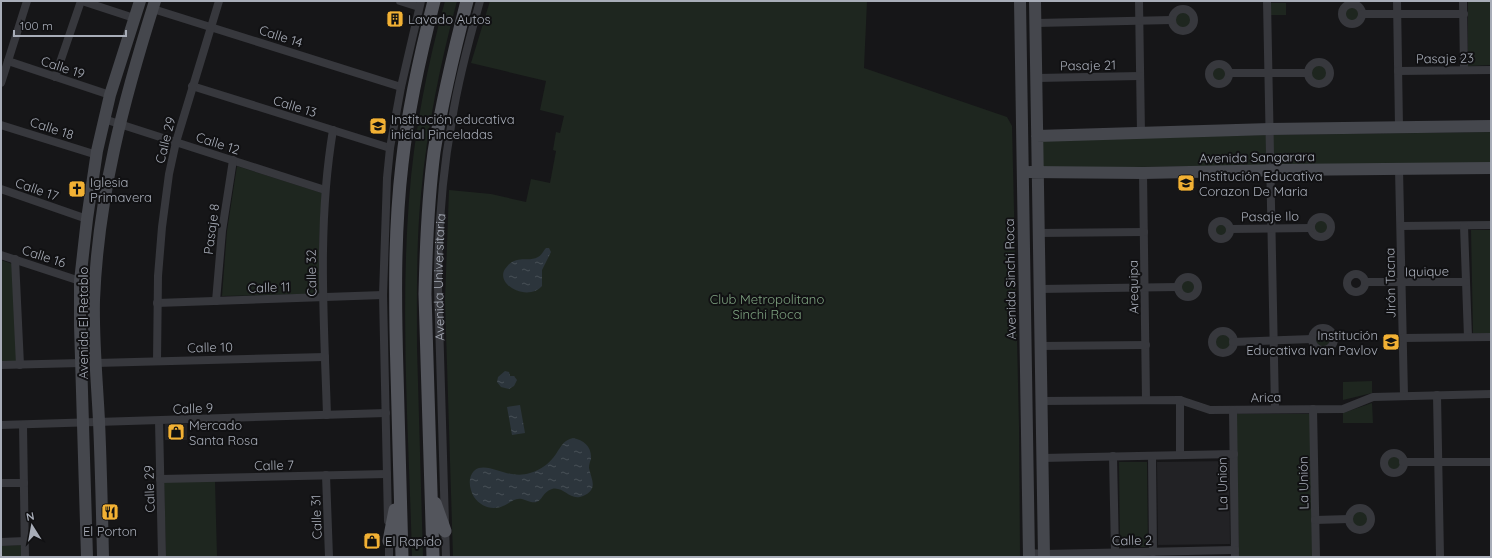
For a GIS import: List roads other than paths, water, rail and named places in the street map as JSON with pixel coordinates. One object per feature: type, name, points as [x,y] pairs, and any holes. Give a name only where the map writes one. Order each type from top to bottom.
[{"type":"main road","name":"Avenida El Retablo","points":[[87,557],[80,281],[96,155],[110,95],[140,1]]},
{"type":"main road","points":[[402,557],[395,289],[397,227],[402,164],[410,111],[417,70],[434,1]]},
{"type":"main road","name":"Avenida Universitaria","points":[[433,557],[425,294],[429,208],[434,153],[442,109],[452,58],[467,1]]},
{"type":"main road","name":"Avenida Sinchi Roca","points":[[1020,1],[1029,555]]},
{"type":"main road","points":[[1035,1],[1044,556]]},
{"type":"main road","name":"Avenida El Retablo","points":[[103,557],[94,301],[98,250],[112,156],[119,124],[134,68],[154,5]]},
{"type":"main road","points":[[1022,110],[1037,108]]},
{"type":"main road","name":"Avenida Sangarara","points":[[1037,136],[1270,129],[1491,126]]},
{"type":"main road","name":"Avenida Sangarara","points":[[1023,172],[1143,174],[1270,170],[1491,168]]},
{"type":"main road","points":[[389,541],[400,484]]},
{"type":"main road","points":[[431,492],[445,531]]},
{"type":"street","points":[[1,83],[27,1]]},
{"type":"street","points":[[55,77],[81,1],[134,18]]},
{"type":"street","name":"Calle 29","points":[[158,361],[157,303],[162,227],[176,142],[219,1]]},
{"type":"street","points":[[389,557],[383,295],[385,206],[390,148],[401,87],[420,4],[400,1]]},
{"type":"street","name":"Avenida Universitaria","points":[[446,557],[438,287],[442,190],[453,110],[480,1]]},
{"type":"street","points":[[1139,1],[1141,134]]},
{"type":"street","points":[[1267,1],[1275,409]]},
{"type":"street","points":[[1397,1],[1399,128]]},
{"type":"street","points":[[1463,1],[1464,70]]},
{"type":"street","name":"Calle 14","points":[[154,5],[210,27],[401,87]]},
{"type":"street","points":[[1362,14],[1464,14]]},
{"type":"street","points":[[1036,23],[1172,20]]},
{"type":"street","name":"Calle 19","points":[[8,61],[110,95]]},
{"type":"street","name":"Pasaje 23","points":[[1398,70],[1491,70]]},
{"type":"street","points":[[1229,72],[1308,73]]},
{"type":"street","name":"Pasaje 21","points":[[1037,78],[1140,76]]},
{"type":"street","name":"Calle 13","points":[[192,86],[390,148]]},
{"type":"street","name":"Calle 12","points":[[104,119],[326,190]]},
{"type":"street","name":"Calle 18","points":[[1,124],[96,155]]},
{"type":"street","name":"Calle 32","points":[[327,415],[322,246],[326,190],[333,130]]},
{"type":"street","name":"Pasaje 8","points":[[216,301],[222,231],[233,160]]},
{"type":"street","name":"Jirón Tacna","points":[[1399,169],[1404,396]]},
{"type":"street","name":"Arequipa","points":[[1143,174],[1146,400]]},
{"type":"street","name":"Calle 17","points":[[1,189],[87,219]]},
{"type":"street","points":[[1401,226],[1491,225]]},
{"type":"street","points":[[1464,226],[1468,337]]},
{"type":"street","name":"Pasaje Ilo","points":[[1230,229],[1311,228]]},
{"type":"street","points":[[1038,233],[1144,232]]},
{"type":"street","name":"Calle 16","points":[[1,255],[80,281]]},
{"type":"street","points":[[15,259],[20,365]]},
{"type":"street","name":"Iquique","points":[[1365,282],[1466,282]]},
{"type":"street","points":[[1039,289],[1178,287]]},
{"type":"street","name":"Calle 11","points":[[157,303],[383,295]]},
{"type":"street","points":[[1403,338],[1491,336]]},
{"type":"street","points":[[1233,342],[1312,339]]},
{"type":"street","points":[[1040,346],[1146,345]]},
{"type":"street","name":"Calle 10","points":[[96,363],[325,357]]},
{"type":"street","points":[[1,365],[81,363]]},
{"type":"street","name":"Arica","points":[[1041,401],[1180,400],[1210,410],[1313,409],[1343,408],[1373,397],[1491,394]]},
{"type":"street","points":[[1437,395],[1440,557]]},
{"type":"street","points":[[1180,400],[1180,455]]},
{"type":"street","name":"La Unión","points":[[1313,409],[1316,557]]},
{"type":"street","name":"La Union","points":[[1233,410],[1235,553]]},
{"type":"street","name":"Calle 9","points":[[1,425],[386,413]]},
{"type":"street","name":"Calle 29","points":[[159,421],[162,557]]},
{"type":"street","points":[[23,425],[26,557]]},
{"type":"street","points":[[1042,458],[1234,454]]},
{"type":"street","points":[[1113,456],[1115,552]]},
{"type":"street","points":[[1152,456],[1153,552]]},
{"type":"street","points":[[1403,462],[1491,462]]},
{"type":"street","name":"Calle 7","points":[[160,479],[387,474]]},
{"type":"street","name":"Calle 31","points":[[326,475],[329,557]]},
{"type":"street","points":[[1,483],[24,482]]},
{"type":"street","points":[[1315,520],[1350,519]]},
{"type":"street","points":[[1,542],[25,541]]},
{"type":"street","name":"Calle 2","points":[[1029,555],[1044,556],[1115,552],[1183,554],[1235,553]]},
{"type":"water","points":[[546,248],[549,248],[551,252],[542,270],[542,286],[536,291],[522,292],[514,290],[509,286],[503,275],[509,264],[513,261],[522,259],[534,259],[541,255]]},
{"type":"water","points":[[505,371],[509,372],[510,376],[514,376],[517,380],[514,386],[509,389],[501,387],[497,382],[498,377]]},
{"type":"water","points":[[520,405],[525,433],[512,435],[507,407]]},
{"type":"water","points":[[573,438],[584,442],[589,448],[591,455],[589,468],[593,484],[591,490],[583,496],[574,497],[560,490],[552,489],[548,491],[541,499],[535,502],[518,499],[495,508],[483,505],[474,497],[470,488],[470,479],[473,472],[477,469],[482,467],[516,475],[530,473],[545,466],[567,440]]},
{"type":"place","name":"Lavado Autos","points":[[395,19]]},
{"type":"place","name":"Institución educativa inicial Pinceladas","points":[[378,126]]},
{"type":"place","name":"Institución Educativa Corazon De Maria","points":[[1186,183]]},
{"type":"place","name":"Iglesia Primavera","points":[[77,189]]},
{"type":"place","name":"Institución Educativa Ivan Pavlov","points":[[1391,342]]},
{"type":"place","name":"Mercado Santa Rosa","points":[[176,432]]},
{"type":"place","name":"El Porton","points":[[110,512]]},
{"type":"place","name":"El Rapido","points":[[372,541]]},
{"type":"park label","name":"Club Metropolitano Sinchi Roca","points":[[767,306]]}]
